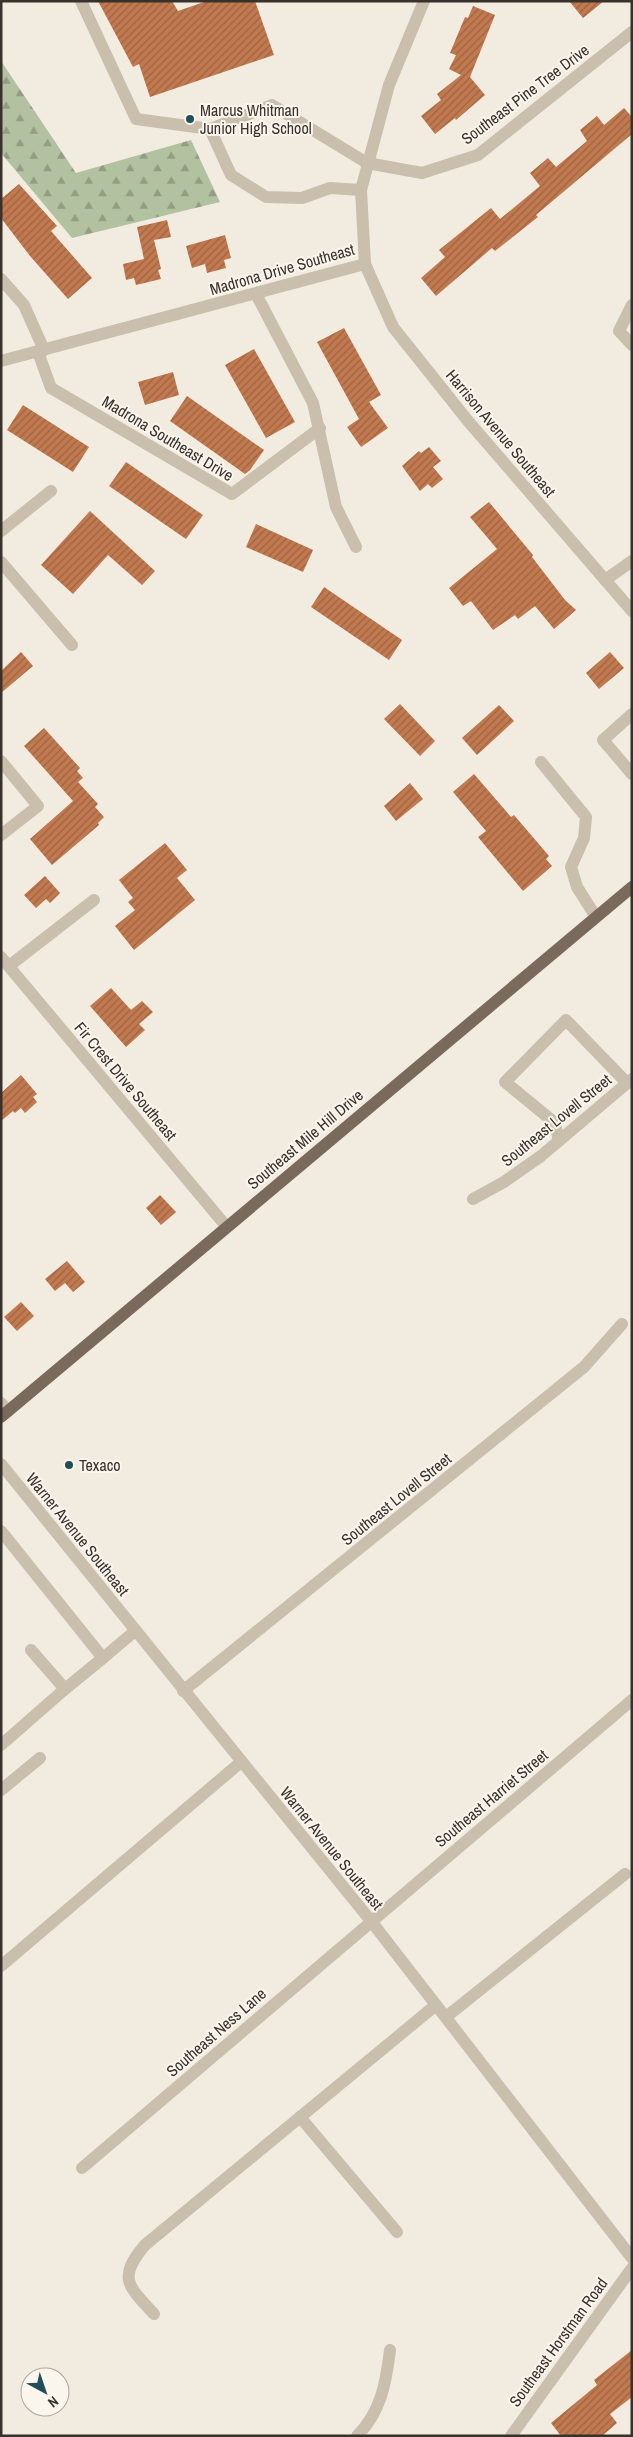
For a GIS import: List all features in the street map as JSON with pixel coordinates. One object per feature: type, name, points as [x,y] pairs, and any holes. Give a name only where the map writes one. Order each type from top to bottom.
[{"type":"main road","name":"Southeast Mile Hill Drive","points":[[4,1410],[632,887]]},
{"type":"street","name":"Southeast Pine Tree Drive","points":[[80,1],[136,119],[210,129],[272,104],[367,163],[422,173],[478,156],[632,32]]},
{"type":"street","name":"Madrona Drive Southeast","points":[[1,361],[365,264],[361,190],[367,163],[389,85],[424,1]]},
{"type":"street","points":[[210,129],[231,175],[266,197],[302,198],[330,188],[361,190]]},
{"type":"street","name":"Harrison Avenue Southeast","points":[[365,264],[393,327],[468,421],[632,611]]},
{"type":"street","points":[[1,279],[24,305],[41,351]]},
{"type":"street","points":[[256,294],[313,403],[336,507],[356,547]]},
{"type":"street","points":[[632,306],[619,331],[632,345]]},
{"type":"street","name":"Madrona Southeast Drive","points":[[41,351],[51,388],[232,494],[320,428]]},
{"type":"street","points":[[1,531],[51,491]]},
{"type":"street","points":[[605,580],[632,561]]},
{"type":"street","points":[[1,562],[72,645]]},
{"type":"street","points":[[632,714],[603,740],[632,774]]},
{"type":"street","points":[[1,761],[38,806],[1,835]]},
{"type":"street","points":[[541,762],[586,817],[584,838],[572,866],[577,887],[596,917]]},
{"type":"street","points":[[5,961],[94,900]]},
{"type":"street","name":"Fir Crest Drive Southeast","points":[[5,961],[226,1226]]},
{"type":"street","points":[[558,1141],[555,1124],[506,1082],[566,1020],[629,1081]]},
{"type":"street","name":"Southeast Lovell Street","points":[[473,1198],[504,1182],[558,1141],[629,1081]]},
{"type":"street","name":"Southeast Lovell Street","points":[[183,1692],[584,1367],[622,1324]]},
{"type":"street","name":"Warner Avenue Southeast","points":[[1,1464],[183,1692],[371,1921],[632,2258]]},
{"type":"street","points":[[1,1530],[104,1658]]},
{"type":"street","points":[[1,1745],[135,1631]]},
{"type":"street","points":[[31,1650],[65,1690]]},
{"type":"street","name":"Southeast Harriet Street","points":[[371,1921],[632,1700]]},
{"type":"street","points":[[1,1790],[40,1758]]},
{"type":"street","points":[[1,1966],[241,1762]]},
{"type":"street","points":[[446,2017],[626,1874]]},
{"type":"street","name":"Southeast Ness Lane","points":[[82,2168],[371,1921]]},
{"type":"street","points":[[154,2314],[135,2293],[128,2274],[130,2262],[145,2245],[436,2005]]},
{"type":"street","points":[[300,2117],[397,2232]]},
{"type":"street","name":"Southeast Horstman Road","points":[[516,2434],[632,2268]]},
{"type":"street","points":[[357,2436],[366,2426],[380,2403],[387,2378],[390,2350]]},
{"type":"green space","points":[[1,61],[76,173],[191,140],[220,202],[72,238],[1,153]]},
{"type":"building","points":[[98,1],[172,1],[178,11],[207,1],[255,1],[274,55],[150,97],[139,64],[133,67]]},
{"type":"building","points":[[569,1],[604,1],[583,18]]},
{"type":"building","points":[[473,6],[495,15],[470,77],[485,95],[456,120],[455,118],[435,134],[421,116],[441,100],[437,94],[461,75],[449,69],[456,55],[450,53],[465,17],[468,18]]},
{"type":"building","points":[[624,108],[632,117],[632,134],[536,215],[538,217],[495,251],[492,248],[436,296],[421,278],[445,257],[439,250],[491,208],[500,219],[540,186],[530,173],[548,158],[556,167],[587,141],[580,130],[597,116],[604,125]]},
{"type":"building","points":[[19,184],[57,226],[51,231],[92,278],[68,299],[30,256],[1,218],[1,199]]},
{"type":"building","points":[[167,220],[171,237],[154,240],[161,269],[158,270],[161,279],[136,285],[134,278],[126,280],[123,264],[144,259],[137,227]]},
{"type":"building","points":[[225,235],[231,258],[224,260],[226,268],[207,273],[205,264],[192,268],[186,246]]},
{"type":"building","points":[[344,328],[381,395],[369,402],[388,428],[361,447],[347,427],[359,419],[317,342]]},
{"type":"building","points":[[254,349],[295,422],[266,438],[225,365]]},
{"type":"building","points":[[173,372],[179,395],[145,405],[138,382]]},
{"type":"building","points":[[187,396],[264,450],[245,474],[170,421]]},
{"type":"building","points":[[23,405],[89,447],[73,472],[7,430]]},
{"type":"building","points":[[429,447],[441,461],[433,467],[443,479],[432,488],[428,484],[420,491],[402,466],[419,451],[421,453]]},
{"type":"building","points":[[126,462],[203,515],[186,539],[109,486]]},
{"type":"building","points":[[489,502],[533,555],[532,557],[565,600],[576,610],[554,629],[535,606],[518,619],[515,615],[493,630],[471,601],[463,606],[449,588],[497,549],[470,517]]},
{"type":"building","points":[[90,511],[155,571],[142,585],[108,555],[73,594],[41,565]]},
{"type":"building","points":[[256,524],[313,550],[303,572],[246,547]]},
{"type":"building","points":[[324,587],[402,640],[389,660],[311,607]]},
{"type":"building","points":[[21,652],[33,666],[1,693],[1,671]]},
{"type":"building","points":[[610,652],[624,668],[599,689],[586,673]]},
{"type":"building","points":[[400,704],[435,741],[420,756],[384,719]]},
{"type":"building","points":[[499,705],[514,721],[477,755],[462,738]]},
{"type":"building","points":[[44,728],[80,768],[77,771],[83,778],[78,782],[98,804],[95,807],[104,817],[98,823],[99,825],[52,865],[30,839],[73,801],[24,746]]},
{"type":"building","points":[[474,774],[511,817],[514,815],[549,856],[546,859],[552,866],[523,891],[478,837],[486,831],[453,792]]},
{"type":"building","points":[[410,783],[423,799],[396,821],[384,806]]},
{"type":"building","points":[[165,843],[187,870],[177,878],[195,900],[134,950],[115,926],[135,910],[128,902],[133,898],[119,880]]},
{"type":"building","points":[[45,876],[60,893],[50,903],[46,899],[36,908],[24,895]]},
{"type":"building","points":[[111,988],[131,1010],[142,1001],[153,1012],[139,1024],[145,1030],[126,1047],[90,1006]]},
{"type":"building","points":[[21,1075],[37,1094],[33,1097],[37,1102],[25,1113],[21,1108],[15,1113],[13,1111],[1,1121],[1,1093]]},
{"type":"building","points":[[160,1195],[176,1212],[161,1225],[146,1208]]},
{"type":"building","points":[[67,1261],[85,1282],[73,1292],[65,1283],[55,1291],[45,1279]]},
{"type":"building","points":[[21,1302],[34,1316],[17,1331],[4,1317]]},
{"type":"building","points":[[632,2350],[632,2397],[610,2414],[617,2423],[602,2436],[561,2436],[551,2423],[597,2385],[594,2380]]},
{"type":"place","name":"Marcus Whitman Junior High School","points":[[190,119]]},
{"type":"place","name":"Texaco","points":[[69,1465]]}]
